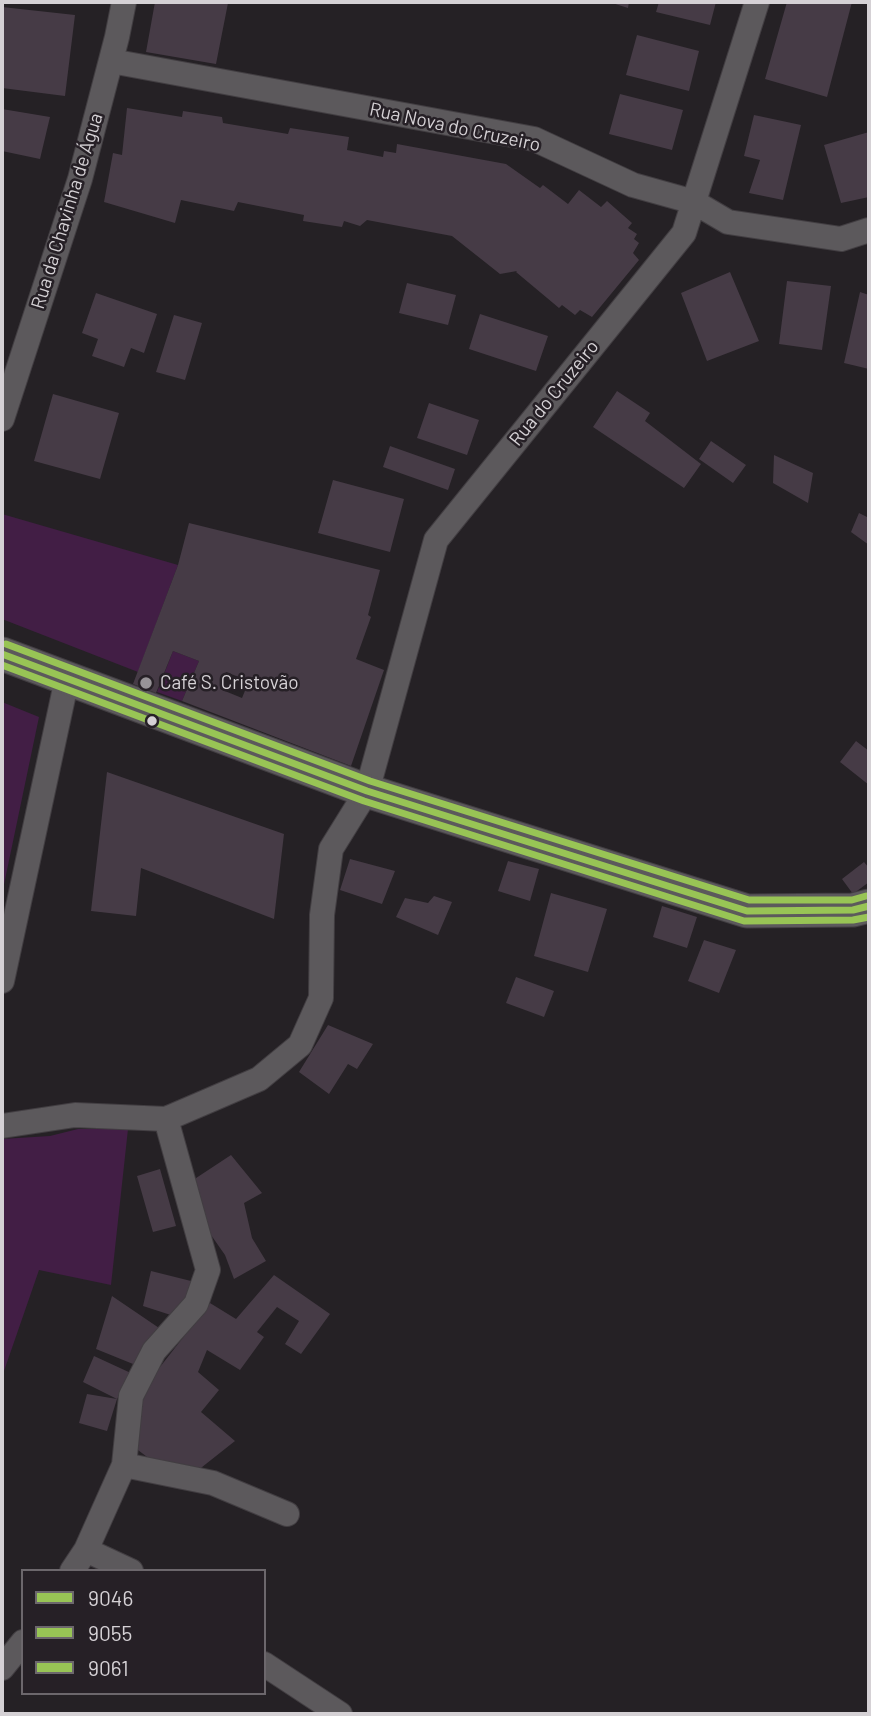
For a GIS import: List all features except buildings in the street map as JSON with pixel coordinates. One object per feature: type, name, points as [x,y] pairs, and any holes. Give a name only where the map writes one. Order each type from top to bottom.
[{"type":"main road","points":[[2,653],[367,791],[747,911],[853,910],[869,906]]},
{"type":"street","name":"Rua da Chavinha de Água","points":[[2,419],[80,178],[124,2]]},
{"type":"street","name":"Rua do Cruzeiro","points":[[166,1119],[259,1079],[300,1045],[321,998],[321,915],[331,849],[367,791],[436,540],[684,233],[757,2]]},
{"type":"street","name":"Rua Nova do Cruzeiro","points":[[111,61],[534,139],[633,186],[694,202],[728,222],[841,239],[869,230]]},
{"type":"street","points":[[841,239],[869,247]]},
{"type":"street","points":[[2,981],[67,679]]},
{"type":"street","points":[[2,1126],[75,1115],[166,1119],[208,1270],[196,1304],[155,1352],[131,1396],[124,1465],[86,1550],[73,1569]]},
{"type":"street","points":[[124,1465],[213,1483],[287,1514]]},
{"type":"street","points":[[86,1550],[127,1569]]},
{"type":"street","points":[[2,1668],[21,1644]]},
{"type":"street","points":[[266,1665],[340,1714]]},
{"type":"shaded area","points":[[2,514],[178,565],[138,672],[2,619]]},
{"type":"shaded area","points":[[173,651],[199,661],[182,701],[157,692]]},
{"type":"shaded area","points":[[2,702],[39,717],[2,894]]},
{"type":"shaded area","points":[[78,1129],[128,1129],[111,1285],[39,1270],[2,1371],[2,1139],[50,1136]]},
{"type":"transit line","name":"9061","points":[[6,644],[370,781],[749,900],[852,900],[866,896]]},
{"type":"transit line","name":"9046","points":[[2,654],[367,791],[747,911],[853,910],[869,906]]},
{"type":"transit line","name":"9055","points":[[2,665],[364,801],[744,921],[853,920],[869,917]]},
{"type":"place","name":"Café S. Cristovão","points":[[146,683]]}]
